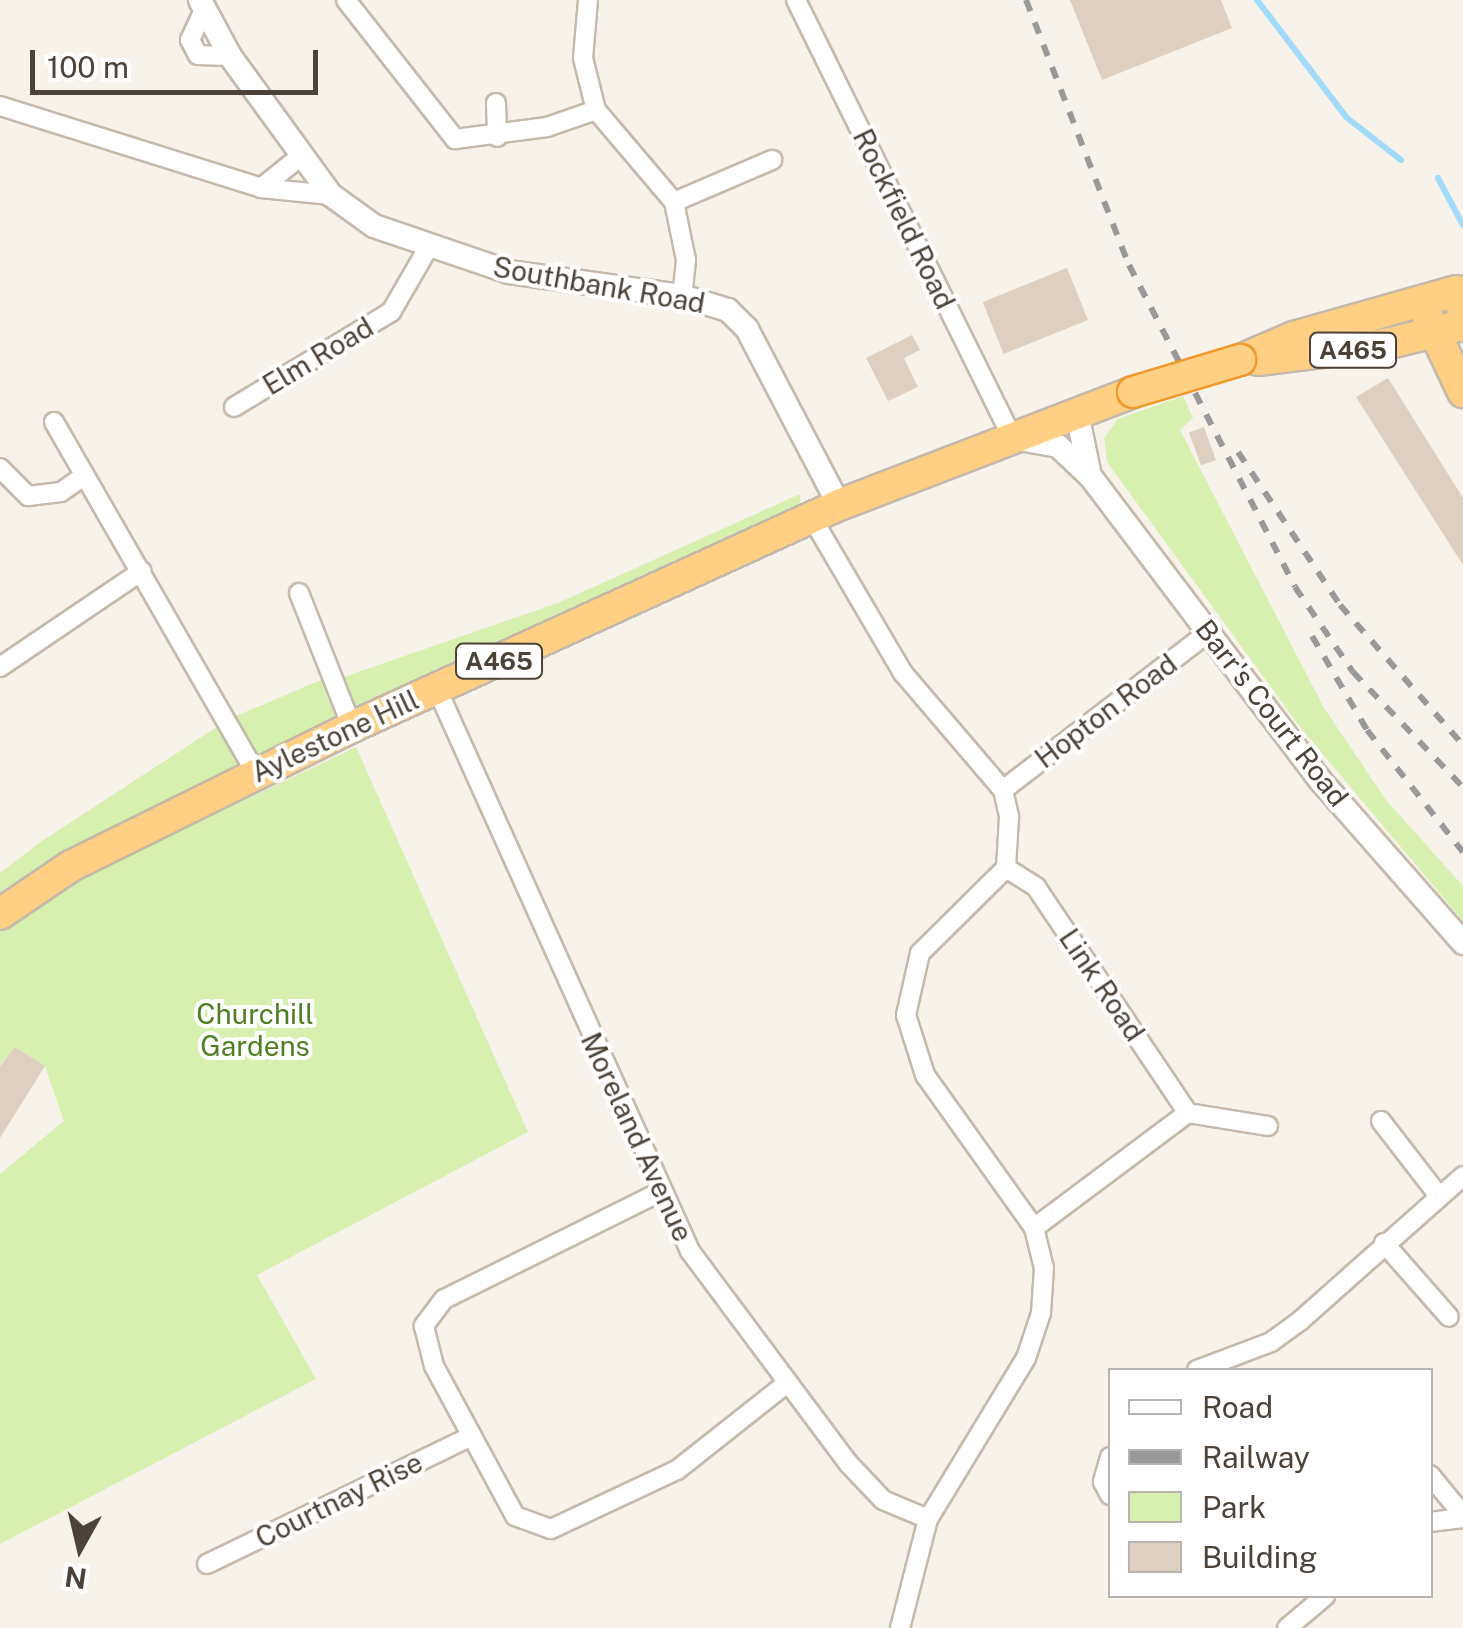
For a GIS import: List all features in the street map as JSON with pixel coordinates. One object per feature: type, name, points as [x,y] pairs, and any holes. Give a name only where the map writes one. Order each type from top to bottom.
[{"type":"highway","name":"A465","points":[[1012,438],[1133,392],[1423,301],[1460,301]]},
{"type":"highway","points":[[1423,301],[1433,334]]},
{"type":"highway","name":"A465","points":[[1240,360],[1301,358],[1463,325]]},
{"type":"highway","name":"A465","points":[[1433,334],[1463,392]]},
{"type":"highway","name":"Aylestone Hill","points":[[0,914],[70,866],[352,727],[826,512],[1012,438]]},
{"type":"street","points":[[346,0],[455,139],[497,137],[596,110]]},
{"type":"street","points":[[588,0],[583,58],[596,110],[674,202],[686,260],[682,296]]},
{"type":"street","name":"Rockfield Road","points":[[796,0],[1012,438]]},
{"type":"street","points":[[202,5],[230,56],[331,195]]},
{"type":"street","points":[[496,103],[497,137]]},
{"type":"street","name":"Southbank Road","points":[[0,106],[262,188],[331,195],[374,226],[428,248],[543,280],[682,296],[728,310],[747,329],[826,512]]},
{"type":"street","points":[[262,188],[301,156]]},
{"type":"street","points":[[674,202],[772,160]]},
{"type":"street","name":"Elm Road","points":[[234,407],[391,312],[428,248]]},
{"type":"street","name":"Barr's Court Road","points":[[1077,413],[1090,476]]},
{"type":"street","points":[[54,422],[256,774]]},
{"type":"street","name":"Barr's Court Road","points":[[1012,438],[1058,446],[1090,476],[1320,780],[1463,943]]},
{"type":"street","points":[[0,468],[28,496],[61,492],[86,475]]},
{"type":"street","points":[[826,512],[903,673],[1003,790],[1012,848],[1006,868],[920,953],[906,1016],[925,1074],[1034,1228],[1042,1298],[1026,1358],[928,1519],[900,1628]]},
{"type":"street","points":[[0,667],[142,571]]},
{"type":"street","points":[[299,593],[352,727]]},
{"type":"street","name":"Hopton Road","points":[[1003,790],[1210,632]]},
{"type":"street","name":"Moreland Avenue","points":[[437,689],[658,1192],[786,1384],[883,1500],[928,1519]]},
{"type":"street","name":"Link Road","points":[[1006,868],[1036,887],[1188,1113]]},
{"type":"street","points":[[1034,1228],[1188,1113],[1268,1126]]},
{"type":"street","points":[[1381,1121],[1439,1196]]},
{"type":"street","points":[[1202,1368],[1270,1342],[1463,1176]]},
{"type":"street","points":[[658,1192],[431,1312],[424,1346],[516,1516],[552,1529],[677,1470],[786,1384]]},
{"type":"street","points":[[1384,1243],[1449,1317]]},
{"type":"street","name":"Courtnay Rise","points":[[207,1564],[472,1436]]},
{"type":"street","points":[[1108,1464],[1103,1482],[1108,1491]]},
{"type":"street","points":[[1433,1479],[1463,1516],[1433,1521]]},
{"type":"street","points":[[1287,1628],[1323,1598]]},
{"type":"green space","points":[[1183,396],[1193,418],[1180,430],[1324,708],[1386,800],[1463,886],[1463,921],[1300,727],[1107,462],[1104,438],[1118,419]]},
{"type":"green space","points":[[800,494],[801,507],[773,521],[357,710],[344,677],[558,603]]},
{"type":"green space","points":[[321,680],[335,716],[256,773],[0,914],[0,873],[42,841],[229,719]]},
{"type":"green space","name":"Churchill Gardens","points":[[356,747],[528,1132],[257,1275],[316,1379],[0,1544],[0,1174],[64,1121],[45,1066],[15,1047],[0,1065],[0,933],[44,896]]},
{"type":"building","points":[[1070,0],[1221,0],[1232,28],[1102,80]]},
{"type":"building","points":[[1067,268],[1088,320],[1004,354],[983,302]]},
{"type":"building","points":[[912,335],[920,350],[904,358],[918,387],[888,401],[866,358]]},
{"type":"building","points":[[1388,378],[1463,498],[1463,565],[1356,397]]},
{"type":"building","points":[[1204,427],[1216,460],[1201,465],[1189,432]]},
{"type":"building","points":[[15,1047],[45,1066],[0,1138],[0,1066]]},
{"type":"waterway","points":[[1257,0],[1346,117],[1401,160]]},
{"type":"waterway","points":[[1438,178],[1463,225]]},
{"type":"railway","points":[[1026,0],[1129,265],[1295,587],[1353,672],[1463,787]]},
{"type":"railway","points":[[1238,452],[1340,605],[1463,745]]},
{"type":"railway","points":[[1312,636],[1367,730],[1463,852]]}]
